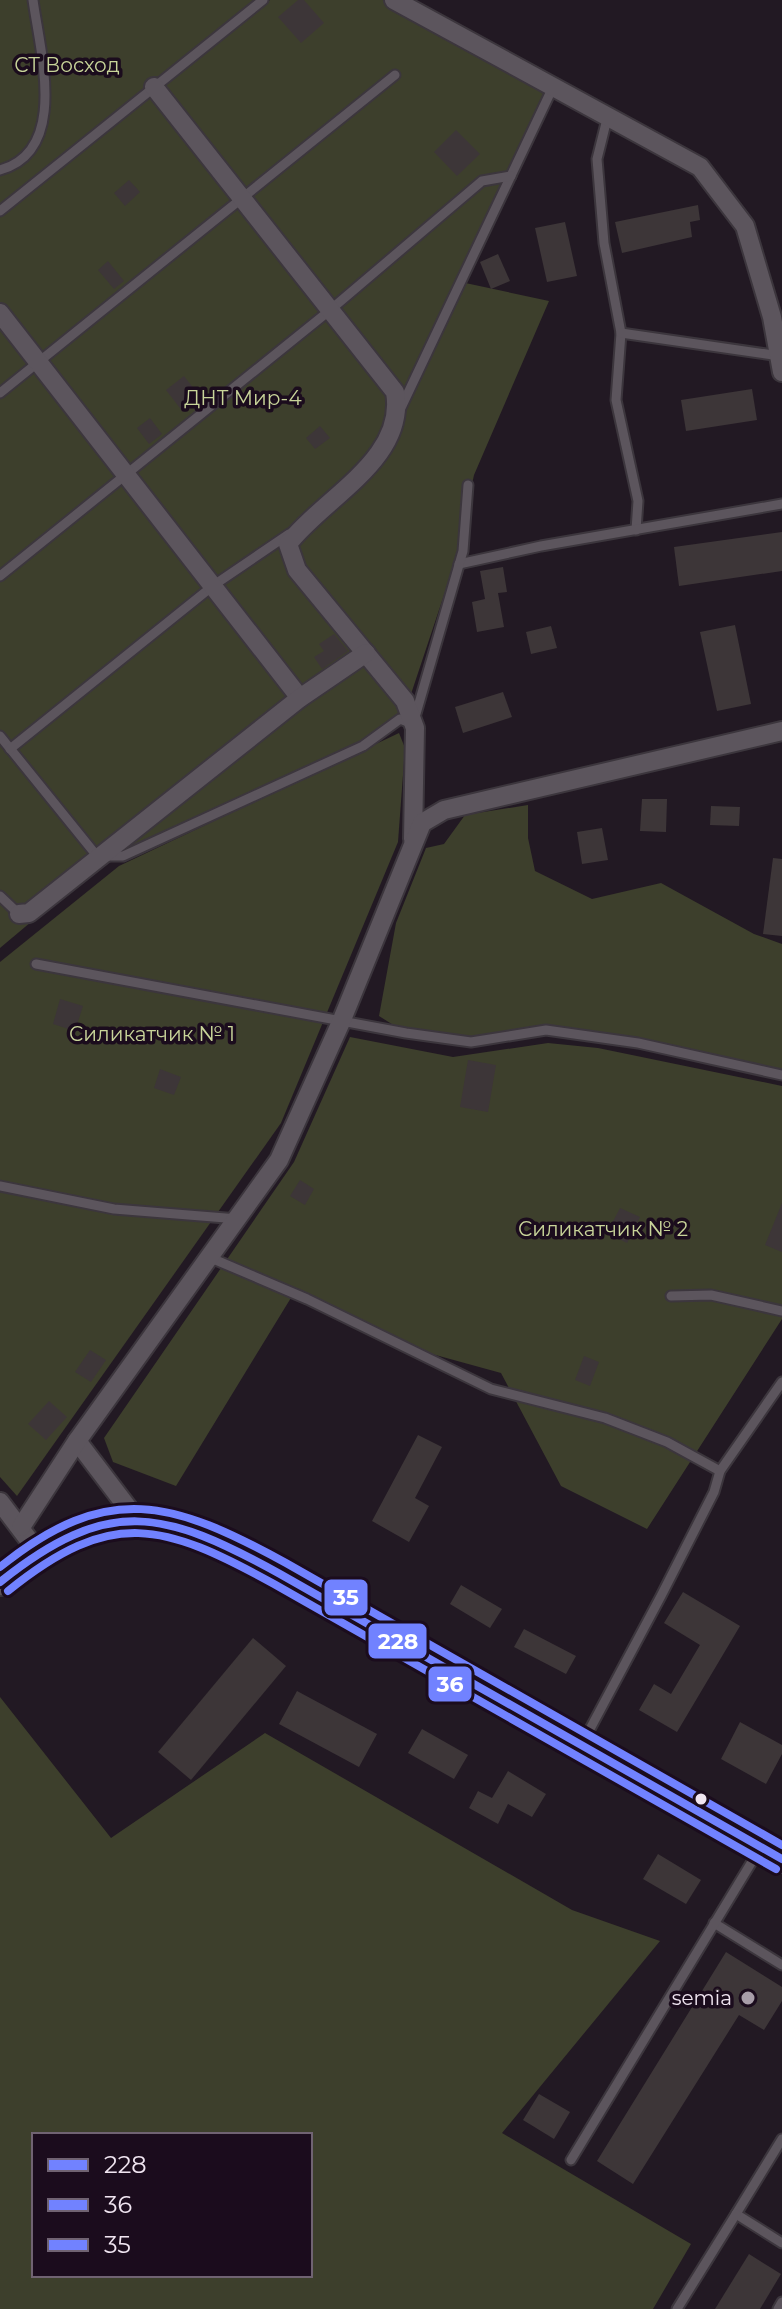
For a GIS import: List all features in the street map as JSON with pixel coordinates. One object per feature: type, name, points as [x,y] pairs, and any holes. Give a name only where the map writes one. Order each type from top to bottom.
[{"type":"main road","points":[[0,1582],[38,1552],[90,1526],[137,1520],[179,1526],[208,1538],[582,1744],[771,1853]]},
{"type":"street","points":[[394,0],[700,167],[745,226],[772,317],[781,362]]},
{"type":"street","points":[[154,87],[395,392],[399,412],[391,435],[360,475],[302,525],[288,544],[297,570],[405,701],[413,724],[413,841]]},
{"type":"street","points":[[0,313],[300,698]]},
{"type":"street","points":[[19,914],[29,913],[300,698],[366,653]]},
{"type":"street","points":[[21,1527],[77,1441],[279,1160],[341,1022],[422,823],[444,810],[782,731]]},
{"type":"street","points":[[77,1441],[137,1520]]},
{"type":"street","points":[[0,1502],[38,1552]]},
{"type":"lane","points":[[0,170],[16,165],[39,140],[45,114],[33,0]]},
{"type":"lane","points":[[0,211],[263,0]]},
{"type":"lane","points":[[0,393],[395,75]]},
{"type":"lane","points":[[399,412],[553,87]]},
{"type":"lane","points":[[608,115],[597,159],[604,243],[621,333],[616,400],[638,501],[636,530]]},
{"type":"lane","points":[[0,576],[329,311],[482,181],[511,176]]},
{"type":"lane","points":[[621,333],[781,362]]},
{"type":"lane","points":[[0,736],[97,856],[123,856],[363,746],[400,719],[413,724],[459,564],[468,485]]},
{"type":"lane","points":[[459,564],[782,504]]},
{"type":"lane","points":[[10,749],[214,585],[302,525]]},
{"type":"lane","points":[[0,896],[19,914]]},
{"type":"lane","points":[[36,964],[341,1022],[471,1042],[546,1030],[638,1043],[782,1075]]},
{"type":"lane","points":[[0,1186],[114,1209],[238,1219]]},
{"type":"lane","points":[[211,1258],[307,1299],[491,1389],[605,1418],[667,1442],[720,1471]]},
{"type":"lane","points":[[671,1296],[711,1295],[782,1311]]},
{"type":"lane","points":[[582,1744],[688,1544],[714,1492],[720,1471],[782,1382]]},
{"type":"lane","points":[[571,2160],[714,1923],[771,1853]]},
{"type":"lane","points":[[714,1923],[782,1965]]},
{"type":"lane","points":[[677,2309],[782,2139]]},
{"type":"lane","points":[[736,2214],[782,2243]]},
{"type":"lane","points":[[778,2309],[782,2302]]},
{"type":"green space","name":"СТ Восход","points":[[0,0],[254,0],[0,204]]},
{"type":"green space","name":"ДНТ Мир-4","points":[[270,0],[386,0],[546,88],[456,281],[549,301],[474,475],[455,562],[401,724],[103,860],[0,731],[0,217]]},
{"type":"green space","name":"Силикатчик № 1","points":[[399,733],[405,748],[398,842],[281,1123],[17,1496],[0,1477],[0,962],[119,866]]},
{"type":"green space","points":[[0,742],[100,864],[0,948]]},
{"type":"green space","points":[[528,805],[528,838],[535,871],[592,899],[661,883],[754,934],[782,944],[782,1073],[546,1030],[471,1042],[406,1033],[379,1016],[396,923],[426,848],[444,844],[465,815]]},
{"type":"green space","name":"Силикатчик № 2","points":[[350,1037],[453,1057],[548,1043],[598,1048],[782,1086],[782,1319],[647,1529],[561,1486],[501,1373],[421,1351],[297,1288],[176,1486],[113,1462],[104,1438],[294,1162]]},
{"type":"green space","points":[[0,1697],[111,1838],[265,1733],[572,1910],[660,1941],[502,2133],[691,2244],[653,2309],[0,2309]]},
{"type":"building","points":[[298,0],[304,0],[324,23],[301,43],[278,17]]},
{"type":"building","points":[[456,130],[480,154],[457,176],[434,152]]},
{"type":"building","points":[[129,180],[140,192],[125,206],[114,193]]},
{"type":"building","points":[[698,205],[700,220],[690,222],[692,237],[622,253],[615,222]]},
{"type":"building","points":[[565,222],[577,276],[547,282],[535,228]]},
{"type":"building","points":[[498,254],[510,281],[491,289],[480,262]]},
{"type":"building","points":[[108,261],[124,281],[114,289],[98,270]]},
{"type":"building","points":[[184,376],[201,398],[183,412],[166,390]]},
{"type":"building","points":[[752,389],[757,420],[686,431],[681,400]]},
{"type":"building","points":[[150,418],[162,434],[149,444],[137,428]]},
{"type":"building","points":[[320,426],[330,438],[315,449],[306,438]]},
{"type":"building","points":[[782,532],[782,571],[679,586],[674,547]]},
{"type":"building","points":[[503,567],[507,592],[498,593],[504,627],[477,632],[472,602],[485,599],[480,571]]},
{"type":"building","points":[[735,625],[751,704],[717,711],[700,632]]},
{"type":"building","points":[[551,626],[557,648],[531,654],[526,632]]},
{"type":"building","points":[[334,634],[348,651],[322,669],[314,657],[324,651],[319,644]]},
{"type":"building","points":[[503,692],[512,717],[463,733],[455,707]]},
{"type":"building","points":[[642,799],[667,799],[666,832],[640,831]]},
{"type":"building","points":[[711,806],[740,807],[739,826],[710,825]]},
{"type":"building","points":[[602,828],[608,860],[582,864],[577,832]]},
{"type":"building","points":[[773,858],[782,859],[782,936],[763,934]]},
{"type":"building","points":[[60,999],[83,1006],[75,1031],[53,1024]]},
{"type":"building","points":[[468,1060],[496,1065],[488,1112],[460,1107]]},
{"type":"building","points":[[160,1069],[181,1077],[174,1095],[154,1088]]},
{"type":"building","points":[[300,1180],[314,1189],[305,1205],[290,1196]]},
{"type":"building","points":[[782,1203],[782,1252],[765,1245]]},
{"type":"building","points":[[620,1208],[640,1217],[627,1243],[607,1233]]},
{"type":"building","points":[[90,1350],[106,1360],[91,1382],[75,1372]]},
{"type":"building","points":[[584,1356],[599,1362],[590,1386],[575,1380]]},
{"type":"building","points":[[49,1401],[67,1417],[46,1440],[28,1424]]},
{"type":"building","points":[[418,1435],[442,1447],[415,1498],[429,1506],[409,1542],[372,1521]]},
{"type":"building","points":[[461,1585],[502,1609],[490,1628],[450,1604]]},
{"type":"building","points":[[683,1592],[740,1626],[677,1732],[639,1710],[654,1684],[671,1694],[700,1645],[664,1623]]},
{"type":"building","points":[[524,1629],[576,1656],[566,1674],[514,1647]]},
{"type":"building","points":[[253,1638],[286,1666],[191,1780],[158,1752]]},
{"type":"building","points":[[297,1691],[377,1734],[359,1767],[279,1724]]},
{"type":"building","points":[[740,1722],[782,1745],[782,1754],[766,1784],[721,1759]]},
{"type":"building","points":[[422,1729],[468,1755],[454,1779],[408,1753]]},
{"type":"building","points":[[508,1771],[546,1794],[532,1817],[508,1804],[498,1824],[469,1808],[478,1791],[492,1798]]},
{"type":"building","points":[[658,1854],[701,1880],[686,1904],[643,1879]]},
{"type":"building","points":[[726,1952],[782,1987],[782,2001],[764,2030],[739,2015],[633,2184],[597,2161]]},
{"type":"building","points":[[539,2094],[570,2112],[554,2139],[523,2120]]},
{"type":"building","points":[[749,2254],[781,2274],[760,2309],[715,2309]]},
{"type":"transit line","name":"35","points":[[0,1567],[39,1539],[74,1521],[108,1511],[141,1509],[174,1514],[209,1525],[286,1563],[782,1845]]},
{"type":"transit line","name":"228","points":[[0,1582],[39,1554],[73,1535],[106,1524],[137,1521],[169,1525],[203,1536],[280,1574],[782,1859]]},
{"type":"transit line","name":"36","points":[[8,1591],[45,1564],[78,1546],[109,1536],[138,1533],[168,1537],[200,1548],[274,1584],[776,1869]]},
{"type":"place","name":"semia","points":[[748,1998]]}]
